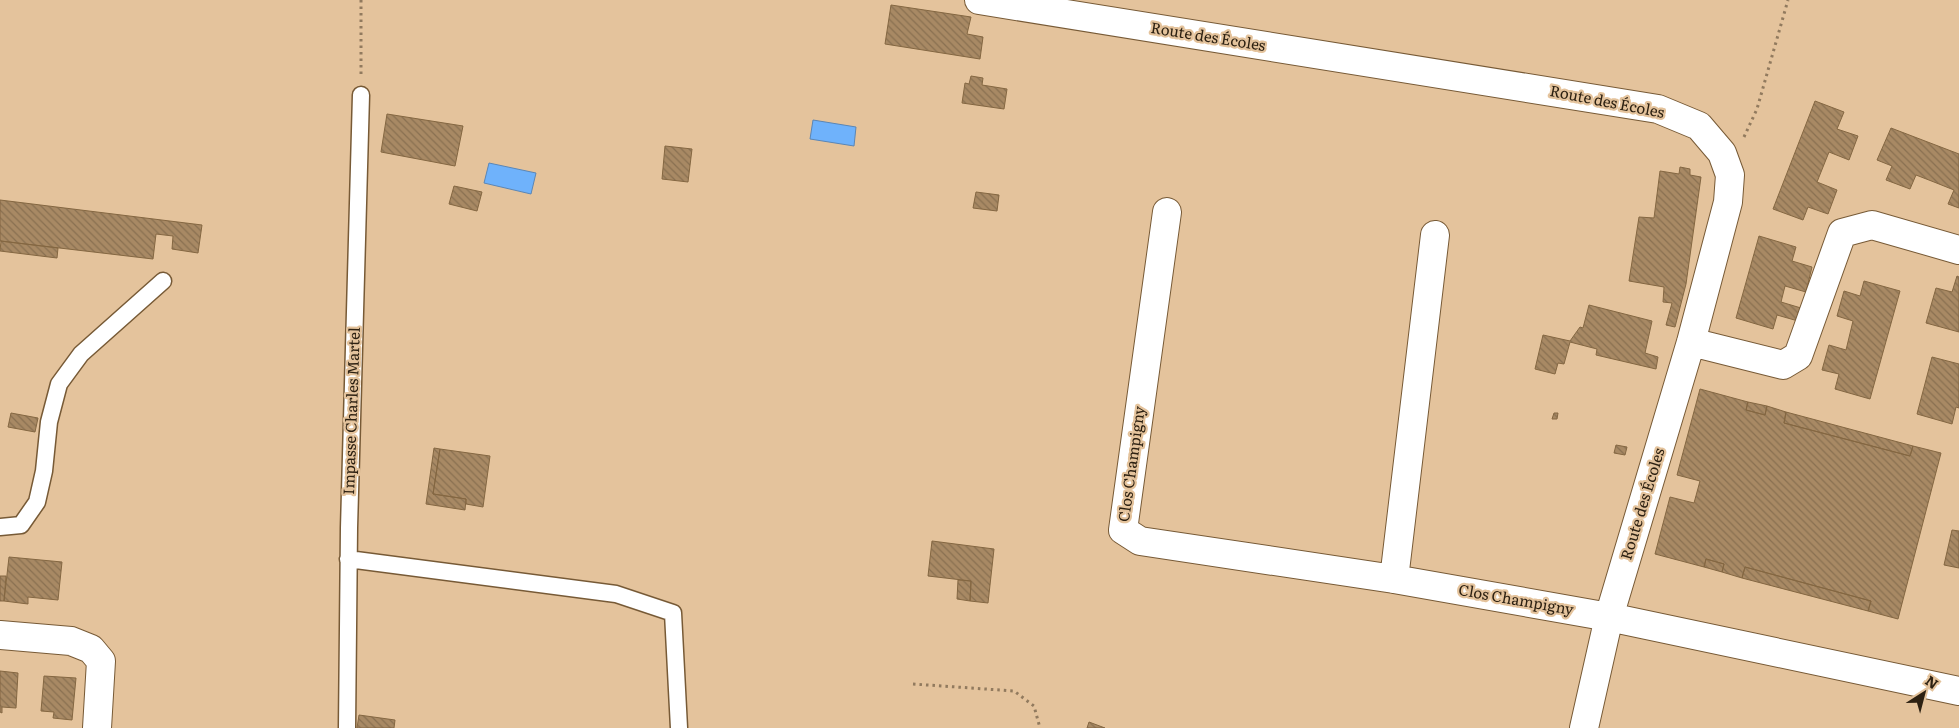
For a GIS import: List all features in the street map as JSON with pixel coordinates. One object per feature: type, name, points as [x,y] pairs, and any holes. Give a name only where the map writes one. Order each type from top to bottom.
[{"type":"street","name":"Route des Écoles","points":[[978,0],[1658,109],[1699,126],[1722,153],[1730,175],[1728,202],[1691,342],[1608,617],[1584,728]]},
{"type":"street","name":"Clos Champigny","points":[[1167,212],[1123,530],[1140,541],[1394,578],[1608,617],[1959,692]]},
{"type":"street","points":[[1691,342],[1783,365],[1798,356],[1842,233],[1872,225],[1959,250]]},
{"type":"street","points":[[1394,578],[1435,236]]},
{"type":"street","points":[[0,635],[72,641],[91,649],[101,661],[97,728]]},
{"type":"lane","name":"Impasse Charles Martel","points":[[347,728],[348,559],[361,95]]},
{"type":"lane","points":[[0,527],[21,525],[37,502],[44,471],[49,422],[59,384],[80,354],[163,281]]},
{"type":"lane","points":[[348,559],[616,594],[673,613],[679,728]]},
{"type":"path","points":[[361,0],[361,95]]},
{"type":"path","points":[[1722,153],[1743,140],[1757,109],[1788,0]]},
{"type":"path","points":[[913,684],[1014,691],[1034,706],[1040,728]]},
{"type":"water","points":[[813,120],[856,127],[854,146],[810,139]]},
{"type":"water","points":[[489,163],[536,173],[531,194],[484,183]]},
{"type":"building","points":[[891,5],[971,17],[967,34],[983,37],[980,59],[885,44]]},
{"type":"building","points":[[971,76],[983,78],[982,85],[1007,89],[1004,109],[962,103],[965,83],[969,84]]},
{"type":"building","points":[[1815,101],[1844,112],[1837,129],[1858,136],[1849,160],[1829,152],[1817,182],[1837,190],[1828,214],[1808,207],[1803,220],[1773,209]]},
{"type":"building","points":[[387,114],[463,126],[455,166],[381,152]]},
{"type":"building","points":[[1891,128],[1959,154],[1959,208],[1948,204],[1954,190],[1916,175],[1910,189],[1886,180],[1892,166],[1877,160]]},
{"type":"building","points":[[665,146],[692,149],[688,182],[662,179]]},
{"type":"building","points":[[1680,167],[1690,169],[1690,175],[1701,177],[1686,284],[1675,327],[1666,325],[1672,303],[1663,302],[1664,287],[1629,281],[1639,217],[1654,218],[1660,171],[1679,174]]},
{"type":"building","points":[[454,186],[482,192],[477,211],[449,204]]},
{"type":"building","points":[[976,192],[999,195],[997,211],[973,208]]},
{"type":"building","points":[[0,200],[202,225],[198,253],[172,249],[173,236],[156,234],[153,259],[0,241]]},
{"type":"building","points":[[1759,236],[1796,247],[1792,261],[1812,267],[1806,292],[1785,286],[1781,302],[1801,308],[1798,321],[1777,315],[1773,329],[1736,318]]},
{"type":"building","points":[[1,241],[58,248],[57,258],[0,251]]},
{"type":"building","points":[[1957,276],[1959,277],[1959,332],[1926,323],[1936,288],[1952,292]]},
{"type":"building","points":[[1864,281],[1900,291],[1870,399],[1835,389],[1839,374],[1822,370],[1829,345],[1846,350],[1853,321],[1837,316],[1844,291],[1860,296]]},
{"type":"building","points":[[1589,305],[1652,321],[1645,353],[1658,357],[1656,369],[1596,355],[1597,349],[1570,342],[1564,364],[1558,363],[1555,374],[1535,369],[1543,335],[1570,341],[1580,327],[1583,328]]},
{"type":"building","points":[[1932,357],[1959,364],[1959,408],[1956,407],[1952,424],[1917,414]]},
{"type":"building","points":[[1700,389],[1748,402],[1746,410],[1765,415],[1767,406],[1786,412],[1784,423],[1910,456],[1913,446],[1941,453],[1898,619],[1868,611],[1871,601],[1745,567],[1742,578],[1722,572],[1724,564],[1706,559],[1704,567],[1655,554],[1670,497],[1694,503],[1700,481],[1677,475]]},
{"type":"building","points":[[1748,402],[1767,406],[1765,415],[1746,410]]},
{"type":"building","points":[[1786,412],[1913,446],[1910,456],[1784,423]]},
{"type":"building","points":[[11,413],[38,418],[35,432],[8,427]]},
{"type":"building","points":[[1554,413],[1558,413],[1557,419],[1552,419]]},
{"type":"building","points":[[1616,445],[1627,447],[1625,455],[1614,453]]},
{"type":"building","points":[[434,448],[440,449],[433,494],[466,499],[465,510],[426,504]]},
{"type":"building","points":[[440,449],[490,456],[483,507],[466,504],[466,499],[433,494]]},
{"type":"building","points":[[1952,530],[1959,531],[1959,568],[1944,565]]},
{"type":"building","points":[[932,541],[994,549],[988,603],[970,601],[971,581],[928,576]]},
{"type":"building","points":[[9,557],[62,562],[58,600],[28,597],[28,604],[4,601]]},
{"type":"building","points":[[1706,559],[1724,564],[1722,572],[1704,567]]},
{"type":"building","points":[[1745,567],[1871,601],[1868,611],[1742,578]]},
{"type":"building","points":[[0,576],[6,576],[4,601],[0,601]]},
{"type":"building","points":[[958,580],[971,581],[970,601],[957,599]]},
{"type":"building","points":[[0,671],[18,673],[16,708],[2,707],[2,713],[0,712]]},
{"type":"building","points":[[44,676],[76,678],[72,720],[53,718],[54,712],[41,711]]},
{"type":"building","points":[[359,715],[395,720],[394,728],[357,728]]},
{"type":"building","points":[[1089,722],[1105,728],[1087,728]]}]
